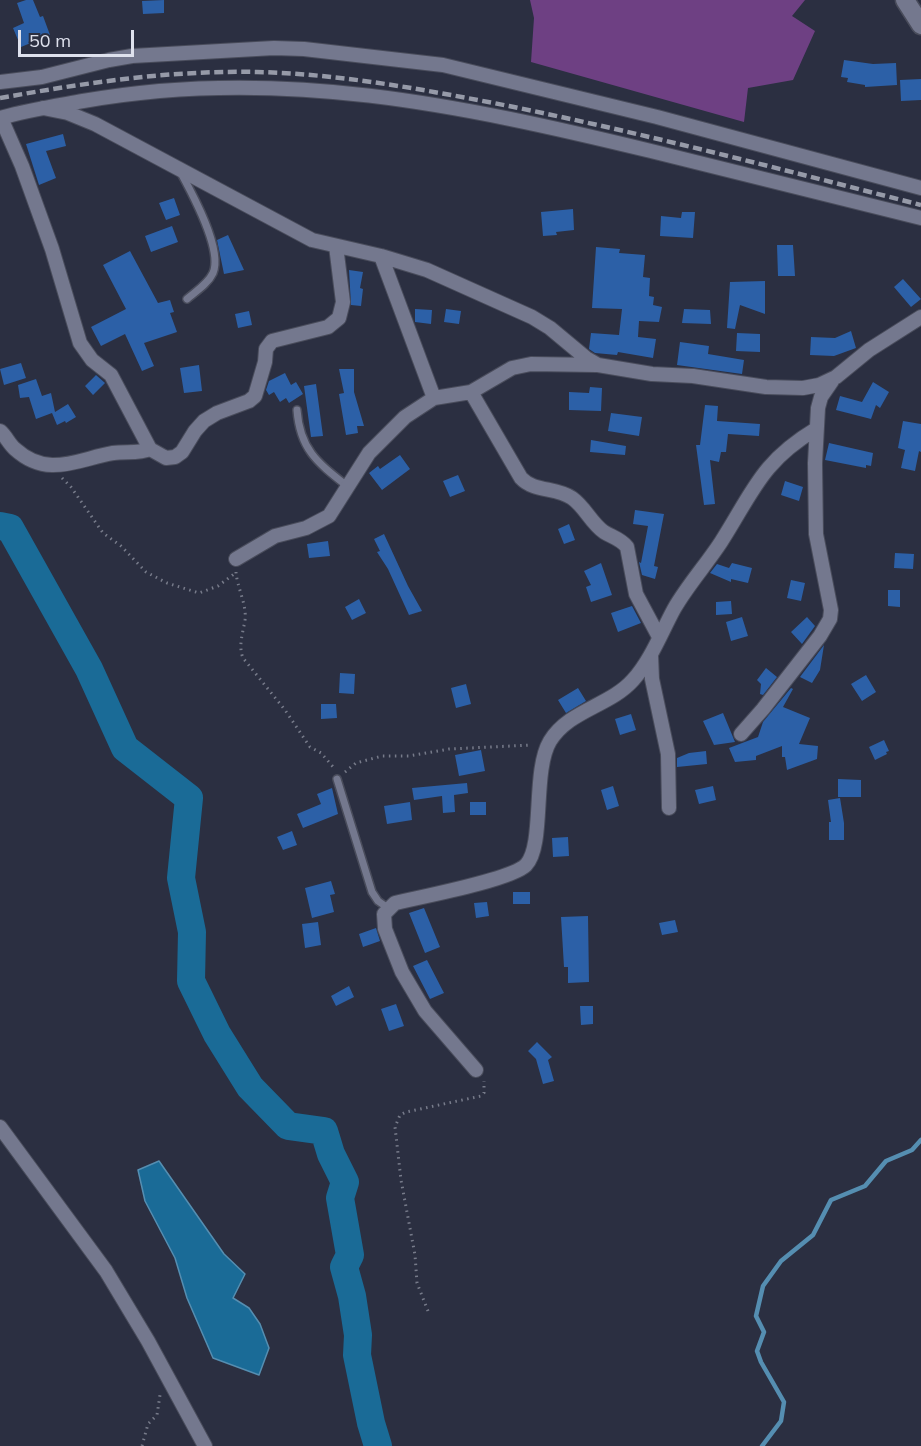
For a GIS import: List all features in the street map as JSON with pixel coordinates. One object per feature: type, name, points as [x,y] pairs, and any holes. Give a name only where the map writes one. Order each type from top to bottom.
[{"type":"street","points":[[905,0],[921,25]]},
{"type":"street","points":[[0,82],[42,77],[132,56],[262,48],[304,49],[409,60],[443,65],[657,117],[921,188]]},
{"type":"street","points":[[336,246],[343,311],[334,324],[272,341],[266,349],[255,396],[249,401],[217,413],[204,421],[182,453],[166,458],[150,448],[111,375],[92,360],[80,343],[52,249],[22,166],[0,116],[110,96],[173,89],[268,87],[322,90],[393,98],[536,123],[921,218]]},
{"type":"street","points":[[43,108],[68,113],[95,124],[312,240],[381,256],[445,277],[532,317],[598,365]]},
{"type":"street","points":[[381,256],[434,398]]},
{"type":"street","points":[[741,734],[820,636],[830,619],[831,610],[816,534],[816,429],[821,397],[836,377],[869,350],[921,317]]},
{"type":"street","points":[[236,566],[275,536],[306,528],[329,516],[369,453],[405,417],[434,398],[471,392],[496,376],[521,366],[554,363],[598,365],[652,374],[693,376],[784,388],[819,385],[836,377]]},
{"type":"street","points":[[471,392],[526,484],[561,492],[572,498],[603,531],[622,541],[627,547],[636,594],[658,638]]},
{"type":"street","points":[[477,1070],[425,1011],[402,972],[384,929],[384,914],[395,903],[497,878],[517,871],[526,864],[532,855],[535,843],[541,771],[549,743],[568,721],[630,684],[644,667],[676,606],[721,542],[766,469],[794,442],[816,429]]},
{"type":"street","points":[[0,431],[15,449],[37,462],[48,465],[71,465],[82,460],[115,453],[142,452],[150,448]]},
{"type":"street","points":[[651,653],[652,679],[668,754],[669,808]]},
{"type":"street","points":[[1,1130],[106,1271],[205,1446]]},
{"type":"lane","points":[[179,168],[198,203],[208,231],[215,268],[212,275],[187,299]]},
{"type":"lane","points":[[297,410],[298,428],[306,447],[318,464],[347,486]]},
{"type":"lane","points":[[337,779],[372,892],[378,901],[388,908]]},
{"type":"path","points":[[48,465],[71,487],[103,533],[121,546],[146,572],[167,583],[199,593],[218,586],[236,566]]},
{"type":"path","points":[[236,566],[245,614],[241,630],[243,658],[285,710],[310,747],[321,753],[335,767],[337,779]]},
{"type":"path","points":[[337,779],[356,763],[382,756],[409,756],[448,749],[549,743]]},
{"type":"path","points":[[428,1311],[417,1283],[415,1255],[401,1180],[395,1127],[400,1115],[481,1096],[485,1088],[484,1081],[477,1070]]},
{"type":"path","points":[[142,1446],[148,1424],[157,1415],[161,1388],[168,1379]]},
{"type":"shaded area","points":[[530,0],[805,0],[792,16],[815,31],[793,80],[748,88],[744,122],[531,62],[534,18]]},
{"type":"water","points":[[159,1161],[224,1254],[245,1274],[233,1298],[249,1308],[260,1324],[269,1348],[259,1375],[213,1358],[187,1298],[175,1258],[145,1201],[138,1170]]},
{"type":"building","points":[[33,0],[40,17],[43,16],[50,35],[21,47],[13,28],[24,23],[17,3]]},
{"type":"building","points":[[164,0],[164,13],[143,14],[142,1]]},
{"type":"building","points":[[844,60],[873,64],[896,63],[897,85],[865,87],[865,85],[847,82],[848,78],[841,77]]},
{"type":"building","points":[[921,79],[921,100],[901,101],[900,80]]},
{"type":"building","points":[[63,134],[66,146],[46,151],[56,178],[39,185],[26,144]]},
{"type":"building","points":[[174,198],[180,215],[166,220],[159,203]]},
{"type":"building","points":[[573,209],[574,230],[543,236],[541,212]]},
{"type":"building","points":[[682,212],[695,212],[693,238],[660,236],[661,216],[681,218]]},
{"type":"building","points":[[172,226],[178,242],[151,252],[145,236]]},
{"type":"building","points":[[228,235],[244,270],[224,274],[217,240]]},
{"type":"building","points":[[777,245],[793,245],[795,276],[778,276]]},
{"type":"building","points":[[596,247],[620,249],[619,253],[645,255],[643,277],[650,278],[649,296],[654,297],[653,305],[662,307],[659,322],[639,321],[638,337],[656,339],[653,358],[618,352],[617,355],[595,353],[589,349],[591,333],[619,335],[622,309],[592,308]]},
{"type":"building","points":[[130,251],[158,303],[170,300],[174,312],[170,313],[177,332],[144,343],[154,366],[142,371],[125,334],[101,346],[91,327],[126,309],[103,265]]},
{"type":"building","points":[[349,270],[363,272],[360,288],[363,289],[361,306],[351,305]]},
{"type":"building","points":[[903,279],[921,299],[911,307],[894,287]]},
{"type":"building","points":[[765,281],[765,314],[740,305],[735,329],[727,328],[730,282]]},
{"type":"building","points":[[415,309],[432,310],[431,324],[415,322]]},
{"type":"building","points":[[446,309],[461,311],[459,324],[444,322]]},
{"type":"building","points":[[684,309],[710,310],[711,324],[682,323]]},
{"type":"building","points":[[249,311],[252,325],[238,328],[235,314]]},
{"type":"building","points":[[851,331],[856,348],[834,356],[810,355],[811,337],[835,338]]},
{"type":"building","points":[[737,333],[760,334],[760,352],[736,351]]},
{"type":"building","points":[[680,342],[709,346],[708,354],[744,360],[742,374],[677,365]]},
{"type":"building","points":[[21,363],[26,378],[4,385],[0,369]]},
{"type":"building","points":[[199,365],[202,391],[184,393],[180,368]]},
{"type":"building","points":[[339,369],[354,369],[354,392],[364,426],[357,426],[358,433],[346,435],[339,394],[344,393]]},
{"type":"building","points":[[285,373],[291,385],[296,382],[303,394],[289,403],[286,398],[280,402],[274,392],[269,395],[266,390],[269,381]]},
{"type":"building","points":[[96,375],[105,383],[93,395],[85,386]]},
{"type":"building","points":[[36,379],[42,396],[51,393],[55,412],[68,404],[76,417],[57,425],[52,413],[36,419],[29,397],[20,398],[18,385]]},
{"type":"building","points":[[873,382],[889,392],[880,408],[876,405],[871,419],[836,410],[840,396],[862,402]]},
{"type":"building","points":[[316,384],[323,436],[311,437],[304,386]]},
{"type":"building","points":[[590,387],[602,388],[601,411],[569,410],[569,392],[589,393]]},
{"type":"building","points":[[705,405],[718,406],[717,421],[760,424],[759,436],[728,434],[726,452],[721,452],[719,462],[710,460],[715,504],[704,505],[696,445],[700,445]]},
{"type":"building","points":[[611,413],[642,417],[639,436],[608,431]]},
{"type":"building","points":[[903,421],[921,424],[921,452],[919,451],[915,471],[901,468],[905,450],[898,448]]},
{"type":"building","points":[[591,440],[626,446],[625,455],[590,452]]},
{"type":"building","points":[[829,443],[873,453],[871,466],[866,465],[866,468],[825,460]]},
{"type":"building","points":[[400,455],[410,469],[382,490],[369,473],[378,466],[380,469]]},
{"type":"building","points":[[458,475],[465,491],[450,497],[443,481]]},
{"type":"building","points":[[785,481],[803,487],[799,501],[781,495]]},
{"type":"building","points":[[635,510],[664,514],[654,566],[658,567],[655,579],[642,575],[639,562],[641,563],[648,526],[633,524]]},
{"type":"building","points":[[569,524],[575,540],[564,544],[558,529]]},
{"type":"building","points":[[384,534],[422,611],[409,615],[388,569],[377,552],[380,551],[374,539]]},
{"type":"building","points":[[328,541],[330,556],[309,558],[307,544]]},
{"type":"building","points":[[895,553],[914,554],[913,569],[894,568]]},
{"type":"building","points":[[601,563],[612,595],[591,602],[586,587],[591,585],[584,571]]},
{"type":"building","points":[[732,563],[752,568],[748,583],[731,579],[731,582],[710,573],[717,564],[729,568]]},
{"type":"building","points":[[791,580],[805,583],[801,601],[787,598]]},
{"type":"building","points":[[888,590],[900,590],[900,607],[888,606]]},
{"type":"building","points":[[359,599],[366,613],[352,620],[345,607]]},
{"type":"building","points":[[731,601],[732,614],[716,615],[716,602]]},
{"type":"building","points":[[632,606],[641,623],[618,632],[611,613]]},
{"type":"building","points":[[742,617],[748,636],[731,641],[726,622]]},
{"type":"building","points":[[807,617],[815,626],[802,644],[791,632]]},
{"type":"building","points":[[824,645],[820,670],[812,683],[800,677]]},
{"type":"building","points":[[766,668],[777,677],[763,695],[760,694],[761,684],[757,680]]},
{"type":"building","points":[[340,673],[355,674],[354,694],[339,693]]},
{"type":"building","points":[[866,675],[876,692],[862,701],[851,684]]},
{"type":"building","points":[[466,684],[471,704],[456,708],[451,688]]},
{"type":"building","points":[[578,688],[586,701],[566,713],[558,700]]},
{"type":"building","points":[[791,688],[793,689],[783,707],[810,718],[799,744],[818,746],[817,759],[787,770],[785,757],[782,757],[782,746],[756,756],[756,760],[735,762],[729,748],[758,737],[763,722]]},
{"type":"building","points":[[321,704],[336,704],[337,718],[321,719]]},
{"type":"building","points":[[723,713],[735,742],[714,745],[703,721]]},
{"type":"building","points":[[631,714],[636,730],[620,735],[615,719]]},
{"type":"building","points":[[884,740],[889,751],[875,760],[869,747]]},
{"type":"building","points":[[481,750],[485,771],[459,776],[455,755]]},
{"type":"building","points":[[706,751],[707,764],[677,767],[677,758],[689,753]]},
{"type":"building","points":[[838,779],[861,780],[861,797],[838,797]]},
{"type":"building","points":[[467,783],[468,793],[454,795],[455,812],[443,813],[442,796],[414,800],[412,788]]},
{"type":"building","points":[[613,786],[619,806],[607,810],[601,790]]},
{"type":"building","points":[[713,786],[716,800],[699,804],[695,790]]},
{"type":"building","points":[[332,788],[338,814],[303,828],[297,814],[321,804],[317,794]]},
{"type":"building","points":[[840,798],[844,840],[829,840],[829,822],[831,822],[828,800]]},
{"type":"building","points":[[410,802],[412,820],[387,824],[384,806]]},
{"type":"building","points":[[470,802],[486,802],[486,815],[470,815]]},
{"type":"building","points":[[292,831],[297,845],[283,850],[277,837]]},
{"type":"building","points":[[568,837],[569,856],[553,857],[552,838]]},
{"type":"building","points":[[331,881],[335,894],[330,895],[334,912],[312,918],[305,888]]},
{"type":"building","points":[[513,892],[530,892],[530,904],[513,904]]},
{"type":"building","points":[[487,902],[489,916],[476,918],[474,903]]},
{"type":"building","points":[[424,908],[440,947],[425,953],[409,913]]},
{"type":"building","points":[[588,916],[589,982],[568,983],[568,967],[564,967],[561,917]]},
{"type":"building","points":[[675,920],[678,932],[662,935],[659,923]]},
{"type":"building","points":[[318,922],[321,945],[305,948],[302,924]]},
{"type":"building","points":[[376,928],[380,941],[363,947],[359,934]]},
{"type":"building","points":[[427,960],[444,993],[430,999],[413,966]]},
{"type":"building","points":[[349,986],[354,997],[336,1006],[331,996]]},
{"type":"building","points":[[396,1004],[404,1026],[389,1031],[381,1009]]},
{"type":"building","points":[[580,1006],[593,1006],[593,1024],[581,1025]]},
{"type":"building","points":[[537,1042],[552,1057],[548,1060],[554,1081],[543,1084],[536,1059],[528,1051]]},
{"type":"waterway","points":[[0,526],[10,528],[89,669],[125,748],[189,798],[181,878],[192,932],[191,981],[217,1034],[250,1087],[288,1126],[324,1131],[331,1154],[345,1182],[340,1198],[350,1255],[344,1267],[352,1296],[358,1335],[357,1355],[378,1446]]},
{"type":"waterway","points":[[762,1446],[781,1421],[784,1402],[757,1351],[764,1332],[756,1316],[763,1286],[781,1261],[813,1235],[831,1200],[865,1186],[886,1161],[912,1150],[921,1140]]},
{"type":"railway","points":[[0,98],[96,83],[192,73],[289,73],[352,79],[447,94],[612,128],[921,205]]}]
